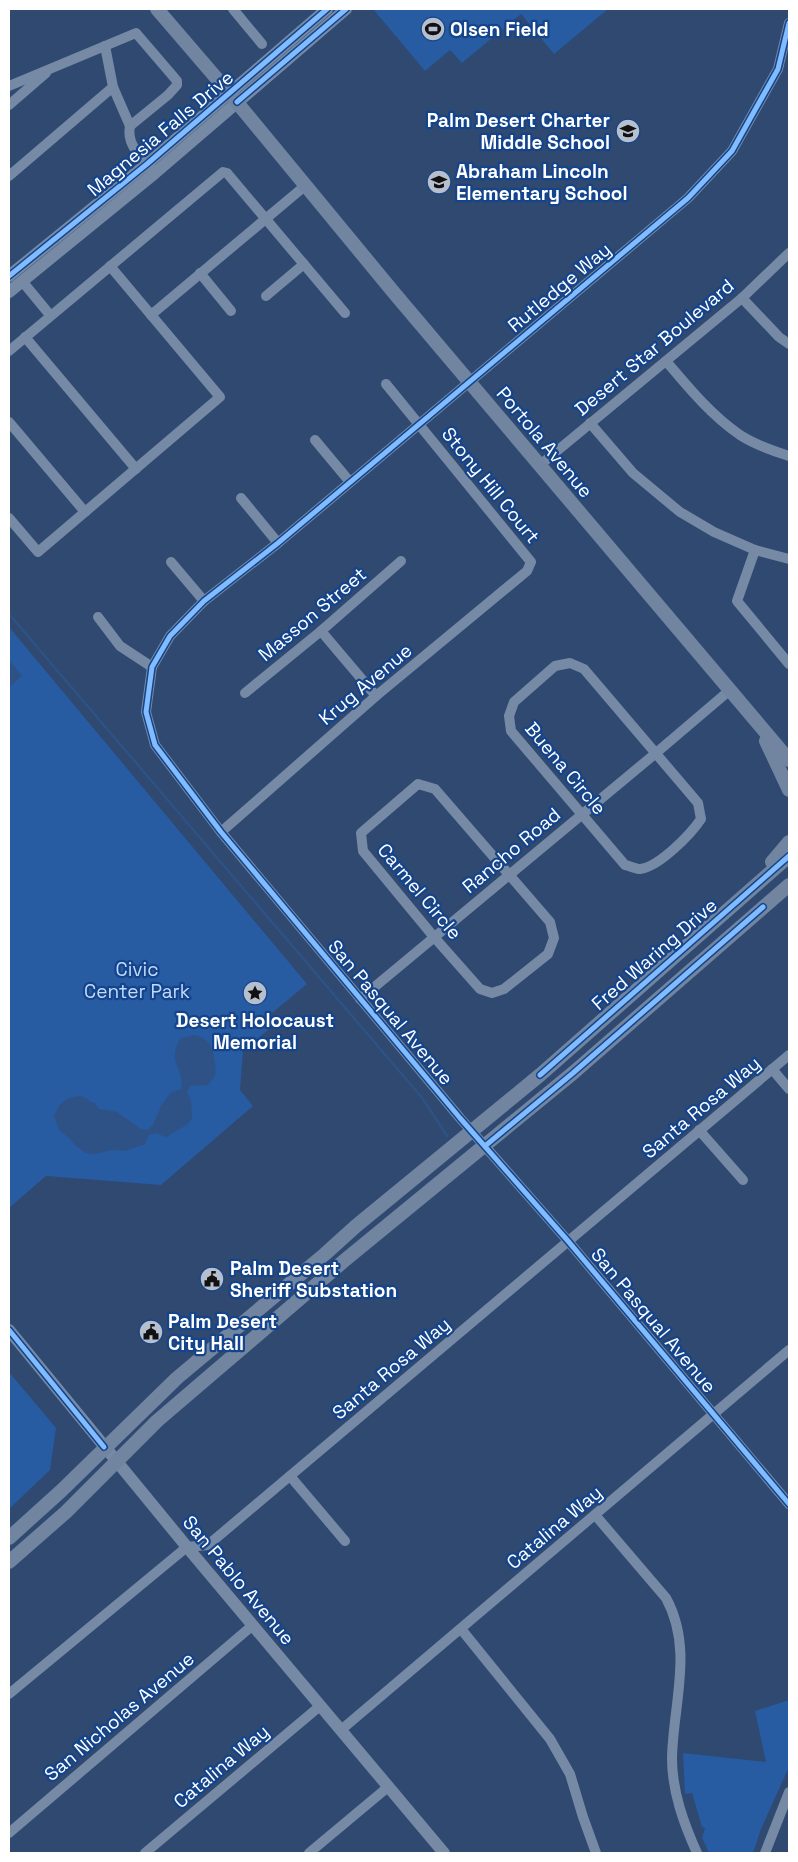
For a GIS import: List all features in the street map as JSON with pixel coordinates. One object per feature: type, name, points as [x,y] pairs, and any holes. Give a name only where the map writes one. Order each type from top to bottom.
[{"type":"main road","name":"Portola Avenue","points":[[157,9],[789,760]]},
{"type":"main road","points":[[757,722],[789,790]]},
{"type":"main road","points":[[741,897],[789,842]]},
{"type":"main road","name":"Fred Waring Drive","points":[[9,1538],[55,1497],[104,1447],[178,1378],[540,1074],[789,856]]},
{"type":"main road","name":"Fred Waring Drive","points":[[9,1562],[66,1512],[156,1421],[345,1260],[573,1072],[789,885]]},
{"type":"street","points":[[233,9],[262,44]]},
{"type":"street","name":"Magnesia Falls Drive","points":[[233,98],[327,9]]},
{"type":"street","name":"Magnesia Falls Drive","points":[[9,292],[233,98],[346,9]]},
{"type":"street","name":"Rutledge Way","points":[[291,531],[688,198],[730,154],[778,69],[789,23]]},
{"type":"street","points":[[9,86],[136,33],[177,80],[177,85],[175,89],[130,126]]},
{"type":"street","points":[[105,46],[113,87],[130,126],[128,136],[130,142],[151,168]]},
{"type":"street","points":[[9,105],[56,66]]},
{"type":"street","points":[[9,176],[113,87]]},
{"type":"street","name":"Magnesia Falls Drive","points":[[9,276],[151,168]]},
{"type":"street","points":[[9,351],[223,172],[227,173],[345,314]]},
{"type":"street","points":[[151,315],[306,185]]},
{"type":"street","name":"Desert Star Boulevard","points":[[540,465],[742,298],[789,253]]},
{"type":"street","points":[[266,296],[304,264]]},
{"type":"street","points":[[9,518],[38,552],[220,397],[110,266]]},
{"type":"street","points":[[200,273],[231,311]]},
{"type":"street","points":[[22,281],[50,315]]},
{"type":"street","points":[[742,298],[779,337],[789,344]]},
{"type":"street","points":[[25,337],[136,469]]},
{"type":"street","points":[[666,361],[702,403],[740,435],[773,451],[789,456]]},
{"type":"street","name":"Stony Hill Court","points":[[386,384],[531,562]]},
{"type":"street","points":[[9,422],[86,512]]},
{"type":"street","points":[[590,423],[633,473],[680,512],[714,532],[755,550],[789,559]]},
{"type":"street","points":[[315,440],[350,482]]},
{"type":"street","points":[[241,498],[278,543]]},
{"type":"street","name":"San Pasqual Avenue","points":[[291,531],[204,601],[170,636],[152,667],[146,712],[155,745],[221,832],[360,999],[772,1481],[789,1504]]},
{"type":"street","points":[[755,550],[737,601],[789,664]]},
{"type":"street","name":"Masson Street","points":[[245,693],[321,631],[401,561]]},
{"type":"street","points":[[171,562],[204,601]]},
{"type":"street","name":"Krug Avenue","points":[[221,832],[376,696],[527,570],[531,562]]},
{"type":"street","points":[[98,617],[120,646],[152,667]]},
{"type":"street","points":[[321,631],[376,696]]},
{"type":"street","name":"Buena Circle","points":[[570,663],[584,669],[656,753],[698,803],[701,819],[694,831],[653,865],[639,869],[625,865],[511,731],[509,716],[514,702],[555,666],[570,663]]},
{"type":"street","name":"Rancho Road","points":[[360,999],[730,690]]},
{"type":"street","name":"Carmel Circle","points":[[418,784],[435,789],[509,875],[550,922],[554,938],[548,954],[504,989],[492,993],[480,989],[363,851],[361,833],[390,806],[418,784]]},
{"type":"street","name":"Santa Rosa Way","points":[[186,1547],[208,1545],[789,1055]]},
{"type":"street","points":[[772,1069],[789,1089]]},
{"type":"street","points":[[700,1130],[743,1180]]},
{"type":"street","name":"San Pablo Avenue","points":[[9,1330],[186,1547],[444,1853]]},
{"type":"street","name":"Catalina Way","points":[[341,1730],[596,1516],[789,1350]]},
{"type":"street","points":[[290,1476],[345,1541]]},
{"type":"street","points":[[596,1516],[666,1598],[678,1626],[681,1668],[672,1759],[679,1807],[697,1853]]},
{"type":"street","points":[[9,1694],[186,1547]]},
{"type":"street","name":"San Nicholas Avenue","points":[[9,1833],[253,1625]]},
{"type":"street","points":[[461,1629],[550,1739],[570,1774],[596,1853]]},
{"type":"street","name":"Catalina Way","points":[[145,1853],[320,1706]]},
{"type":"street","points":[[309,1853],[388,1787]]},
{"type":"street","points":[[765,1853],[789,1792]]},
{"type":"green space","points":[[373,9],[608,9],[554,54],[521,14],[462,63],[450,50],[425,71]]},
{"type":"green space","name":"Civic Center Park","points":[[9,627],[307,984],[266,1018],[273,1026],[243,1051],[240,1090],[253,1106],[161,1185],[46,1176],[9,1208]]},
{"type":"green space","points":[[9,1372],[56,1428],[50,1470],[9,1509]]},
{"type":"green space","points":[[789,1700],[789,1767],[761,1829],[753,1853],[709,1853],[702,1838],[705,1828],[702,1827],[692,1793],[685,1794],[683,1753],[766,1762],[755,1711]]},
{"type":"shaded area","points":[[9,660],[22,676],[9,687]]},
{"type":"shaded area","points":[[194,1035],[199,1036],[210,1044],[214,1058],[215,1075],[208,1085],[191,1085],[187,1092],[191,1101],[192,1118],[188,1124],[166,1137],[156,1133],[149,1135],[145,1144],[125,1151],[112,1150],[95,1154],[86,1153],[77,1147],[59,1130],[54,1116],[59,1106],[71,1097],[80,1096],[95,1103],[99,1109],[117,1112],[141,1129],[147,1130],[153,1125],[161,1106],[171,1092],[182,1089],[175,1052],[181,1038]]},
{"type":"waterway","points":[[9,614],[423,1099],[447,1136]]},
{"type":"cycle path","points":[[9,276],[147,164],[327,9]]},
{"type":"cycle path","points":[[237,102],[346,9]]},
{"type":"cycle path","points":[[789,23],[778,69],[732,151],[688,198],[278,543],[204,601],[170,636],[152,667],[146,712],[155,745],[221,832],[460,1118],[568,1241],[789,1504]]},
{"type":"cycle path","points":[[540,1075],[789,856]]},
{"type":"cycle path","points":[[485,1146],[573,1073],[763,907]]},
{"type":"cycle path","points":[[9,1330],[104,1447]]},
{"type":"place","name":"Olsen Field","points":[[433,29]]},
{"type":"place","name":"Palm Desert Charter Middle School","points":[[628,131]]},
{"type":"place","name":"Abraham Lincoln Elementary School","points":[[439,182]]},
{"type":"place","name":"Desert Holocaust Memorial","points":[[255,993]]},
{"type":"place","name":"Palm Desert Sheriff Substation","points":[[212,1279]]},
{"type":"place","name":"Palm Desert City Hall","points":[[151,1332]]}]
